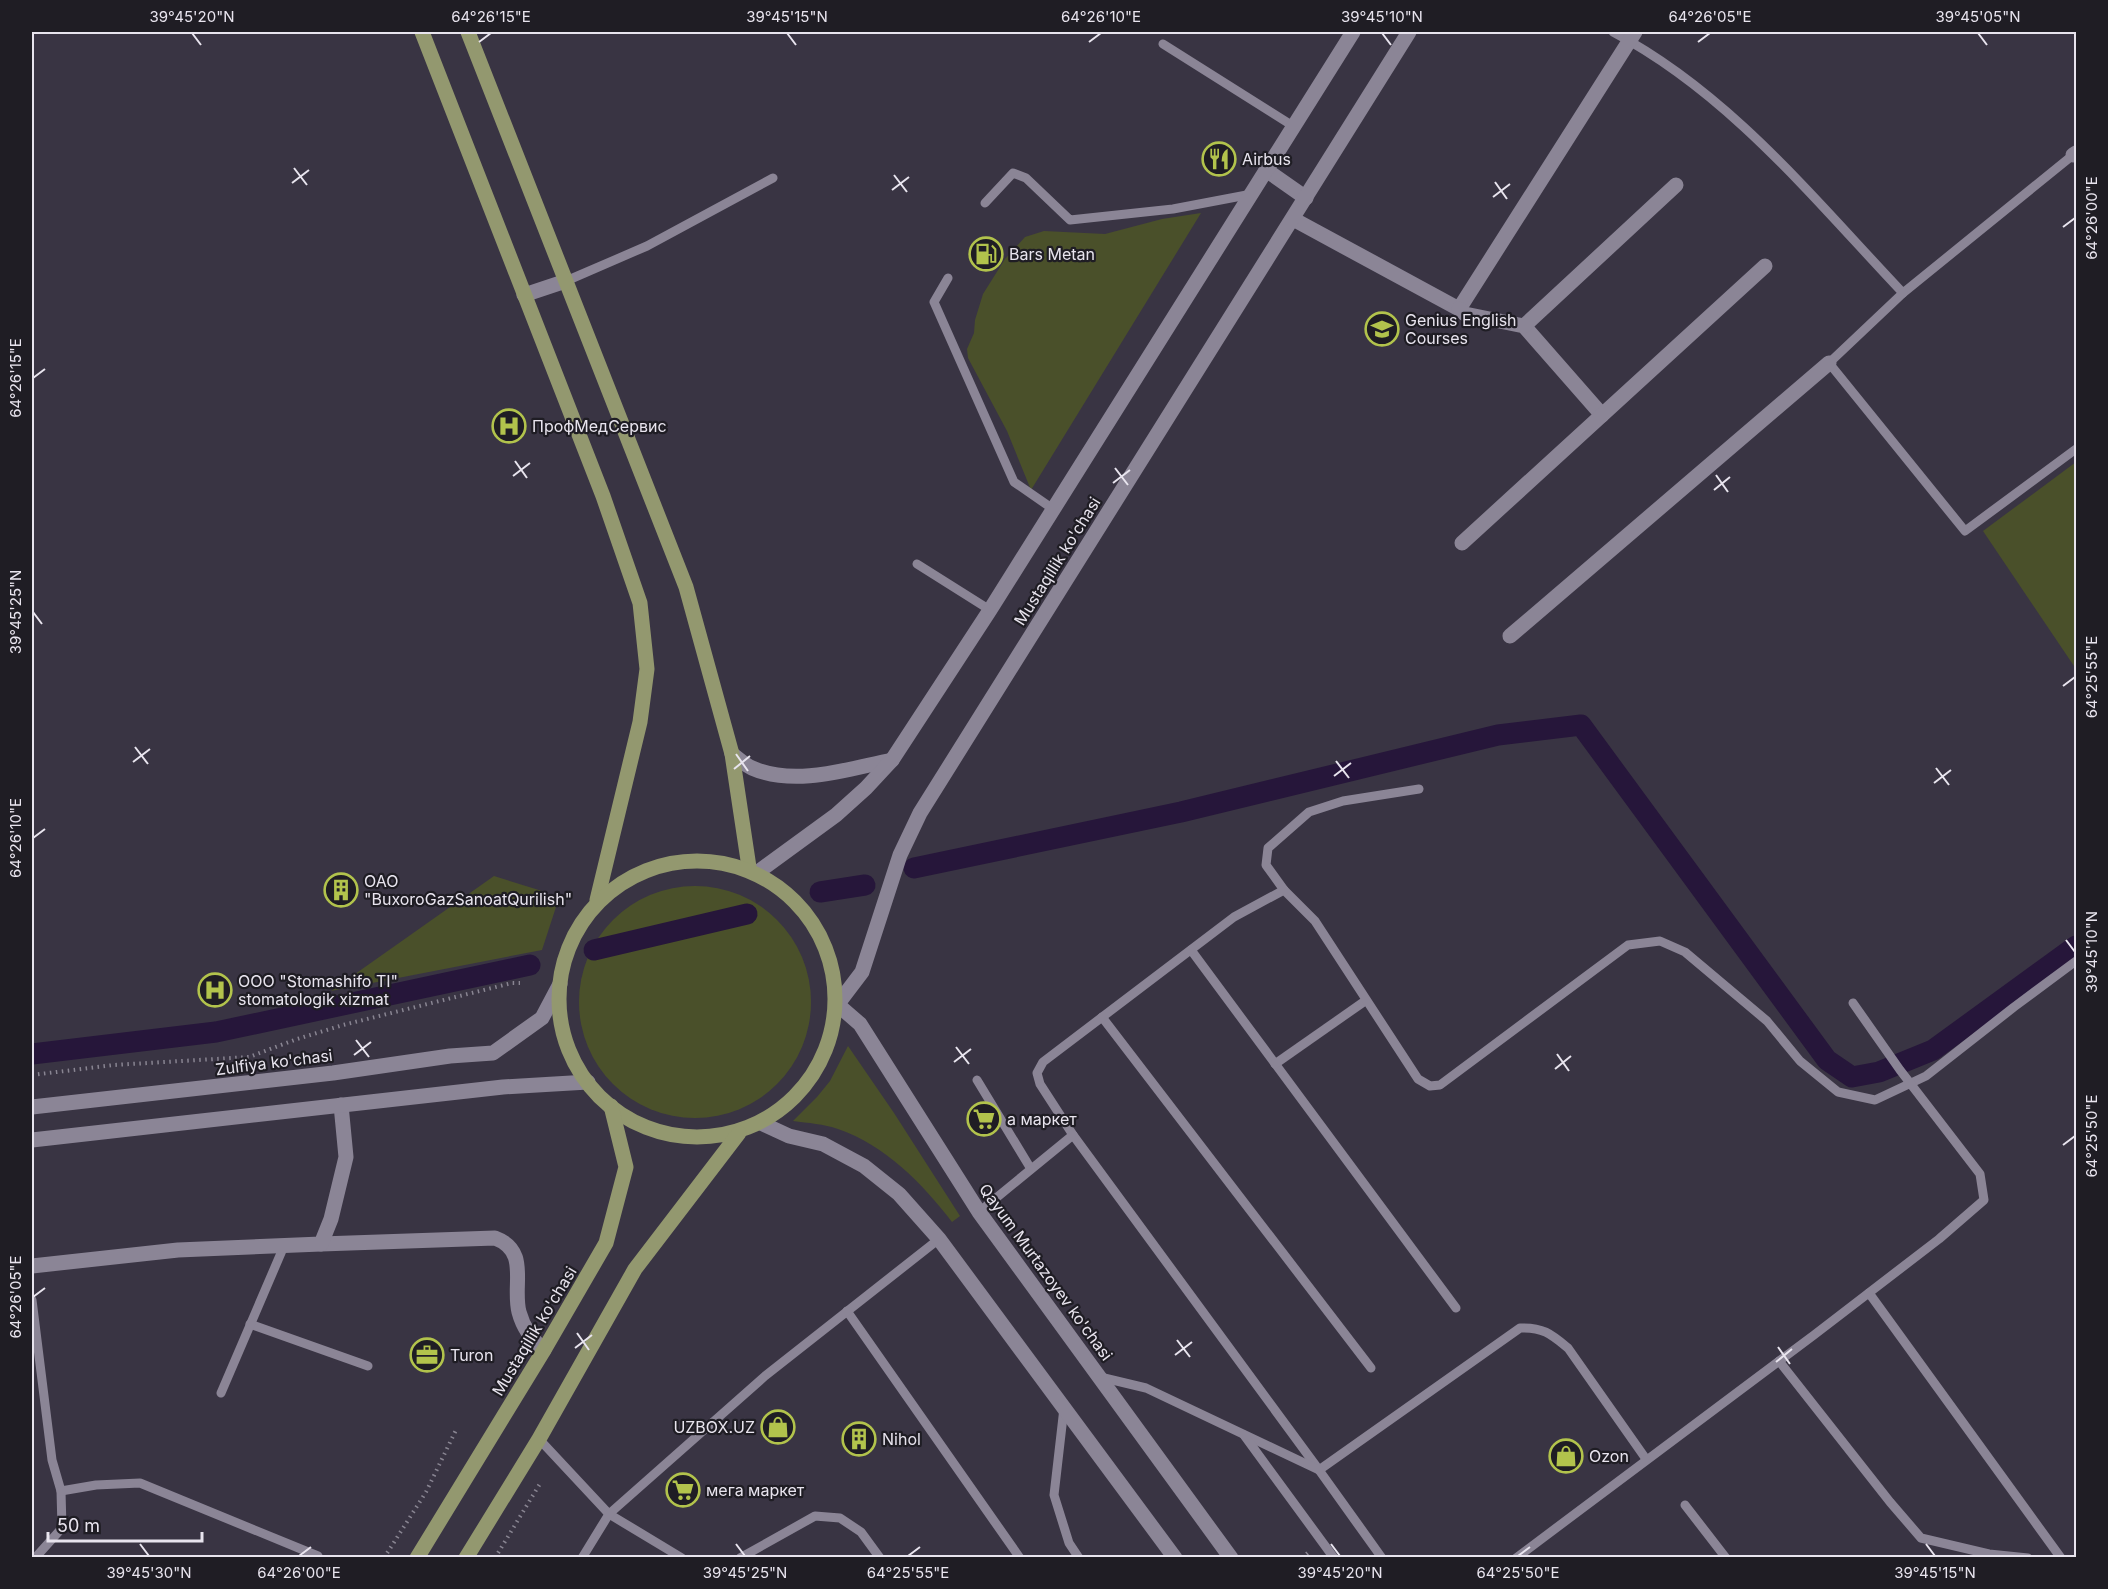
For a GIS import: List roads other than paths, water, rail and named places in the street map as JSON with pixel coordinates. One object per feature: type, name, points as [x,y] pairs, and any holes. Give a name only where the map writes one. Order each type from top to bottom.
[{"type":"main road","points":[[422,32],[603,496],[640,603],[647,669],[642,712],[597,900]]},
{"type":"main road","points":[[468,32],[686,587],[732,754],[754,870]]},
{"type":"main road","points":[[685,860],[754,870],[793,898],[812,925],[839,1003],[834,1031],[825,1057],[799,1094],[761,1123],[739,1133],[690,1137],[648,1127],[611,1106],[588,1082],[570,1052],[561,1019],[562,960],[569,938],[597,900],[636,874],[685,860]]},
{"type":"main road","name":"Mustaqillik ko'chasi","points":[[417,1557],[544,1350],[606,1243],[626,1167],[611,1106]]},
{"type":"main road","points":[[466,1557],[539,1439],[635,1269],[739,1133]]},
{"type":"street","name":"Mustaqillik ko'chasi","points":[[754,870],[836,814],[866,788],[891,760],[990,610],[1353,32]]},
{"type":"street","name":"Mustaqillik ko'chasi","points":[[839,1003],[862,972],[900,855],[920,813],[1408,32]]},
{"type":"street","points":[[1459,309],[1632,36]]},
{"type":"street","points":[[1266,170],[1306,198]]},
{"type":"street","points":[[1524,326],[1676,185]]},
{"type":"street","points":[[1293,219],[1465,314],[1524,326],[1602,415]]},
{"type":"street","points":[[1462,543],[1765,266]]},
{"type":"street","points":[[524,295],[566,281]]},
{"type":"street","points":[[1510,636],[1829,363]]},
{"type":"street","points":[[732,754],[751,768],[773,774],[795,776],[843,770],[891,760]]},
{"type":"street","name":"Zulfiya ko'chasi","points":[[32,1107],[333,1073],[450,1056],[493,1053],[542,1018],[560,984]]},
{"type":"street","name":"Qayum Murtazoyev ko'chasi","points":[[839,1003],[860,1024],[979,1212],[1231,1557]]},
{"type":"street","points":[[32,1140],[503,1086],[588,1082]]},
{"type":"street","points":[[321,1244],[331,1219],[346,1157],[341,1105]]},
{"type":"street","points":[[761,1123],[789,1136],[822,1144],[864,1166],[899,1194],[939,1239],[1175,1557]]},
{"type":"street","points":[[32,1266],[178,1250],[495,1238],[504,1241],[512,1251],[519,1270],[516,1294],[519,1312],[533,1341],[544,1350]]},
{"type":"lane","points":[[1613,32],[1632,36],[1696,85],[1766,148],[1903,293]]},
{"type":"lane","points":[[1163,44],[1293,126]]},
{"type":"lane","points":[[2075,154],[1903,293],[1829,363],[1965,531],[2076,449]]},
{"type":"lane","points":[[985,202],[1013,172],[1026,178],[1070,220],[1173,209],[1252,194]]},
{"type":"lane","points":[[566,281],[647,246],[773,178]]},
{"type":"lane","points":[[948,278],[934,302],[1014,482],[1053,509]]},
{"type":"lane","points":[[917,564],[990,610]]},
{"type":"lane","points":[[1419,789],[1343,801],[1309,812],[1268,848],[1266,865],[1284,890],[1315,921],[1418,1079],[1430,1086],[1440,1085],[1628,945],[1660,940],[1686,952],[1767,1021],[1800,1061],[1838,1092],[1875,1100],[1926,1076],[2013,1007],[2076,961]]},
{"type":"lane","points":[[1284,890],[1234,917],[1043,1062],[1037,1073],[1040,1084],[1073,1134],[1382,1557]]},
{"type":"lane","points":[[1191,950],[1456,1308]]},
{"type":"lane","points":[[1275,1064],[1365,1000]]},
{"type":"lane","points":[[1516,1557],[1869,1293],[1939,1239],[1984,1200],[1980,1174],[1900,1071],[1853,1003]]},
{"type":"lane","points":[[1102,1017],[1371,1368]]},
{"type":"lane","points":[[977,1080],[1031,1169]]},
{"type":"lane","points":[[979,1212],[1073,1134]]},
{"type":"lane","points":[[582,1557],[609,1514],[765,1376],[939,1239]]},
{"type":"lane","points":[[221,1393],[284,1246]]},
{"type":"lane","points":[[1869,1293],[2061,1557]]},
{"type":"lane","points":[[32,1300],[52,1460],[61,1491],[62,1528],[35,1557]]},
{"type":"lane","points":[[847,1311],[1020,1557]]},
{"type":"lane","points":[[250,1324],[368,1366]]},
{"type":"lane","points":[[1319,1470],[1520,1328],[1536,1328],[1551,1334],[1568,1348],[1646,1459]]},
{"type":"lane","points":[[1779,1361],[1921,1538],[1989,1554],[2028,1557]]},
{"type":"lane","points":[[1099,1377],[1146,1388],[1319,1470]]},
{"type":"lane","points":[[1064,1408],[1054,1496],[1069,1543],[1078,1557]]},
{"type":"lane","points":[[1243,1433],[1334,1557]]},
{"type":"lane","points":[[539,1439],[609,1514],[682,1557]]},
{"type":"lane","points":[[61,1491],[96,1485],[140,1483],[318,1556]]},
{"type":"lane","points":[[1685,1505],[1726,1557]]},
{"type":"lane","points":[[740,1557],[815,1516],[840,1518],[861,1532],[880,1557]]},
{"type":"waterway","points":[[914,868],[1181,812],[1498,735],[1581,725],[1827,1060],[1852,1077],[1879,1072],[1933,1050],[2076,946]]},
{"type":"waterway","points":[[820,892],[865,885]]},
{"type":"waterway","points":[[594,950],[747,914]]},
{"type":"waterway","points":[[32,1054],[216,1032],[530,965]]},
{"type":"place","name":"Airbus","points":[[1219,159]]},
{"type":"place","name":"Bars Metan","points":[[986,254]]},
{"type":"place","name":"Genius English Courses","points":[[1382,329]]},
{"type":"place","name":"ПрофМедСервис","points":[[509,426]]},
{"type":"place","name":"ОАО \"BuxoroGazSanoatQurilish\"","points":[[341,890]]},
{"type":"place","name":"OOO \"Stomashifo TI\" stomatologik xizmat","points":[[215,990]]},
{"type":"place","name":"а маркет","points":[[984,1119]]},
{"type":"place","name":"Turon","points":[[427,1355]]},
{"type":"place","name":"UZBOX.UZ","points":[[778,1427]]},
{"type":"place","name":"Nihol","points":[[859,1439]]},
{"type":"place","name":"Ozon","points":[[1566,1456]]},
{"type":"place","name":"мега маркет","points":[[683,1490]]}]
